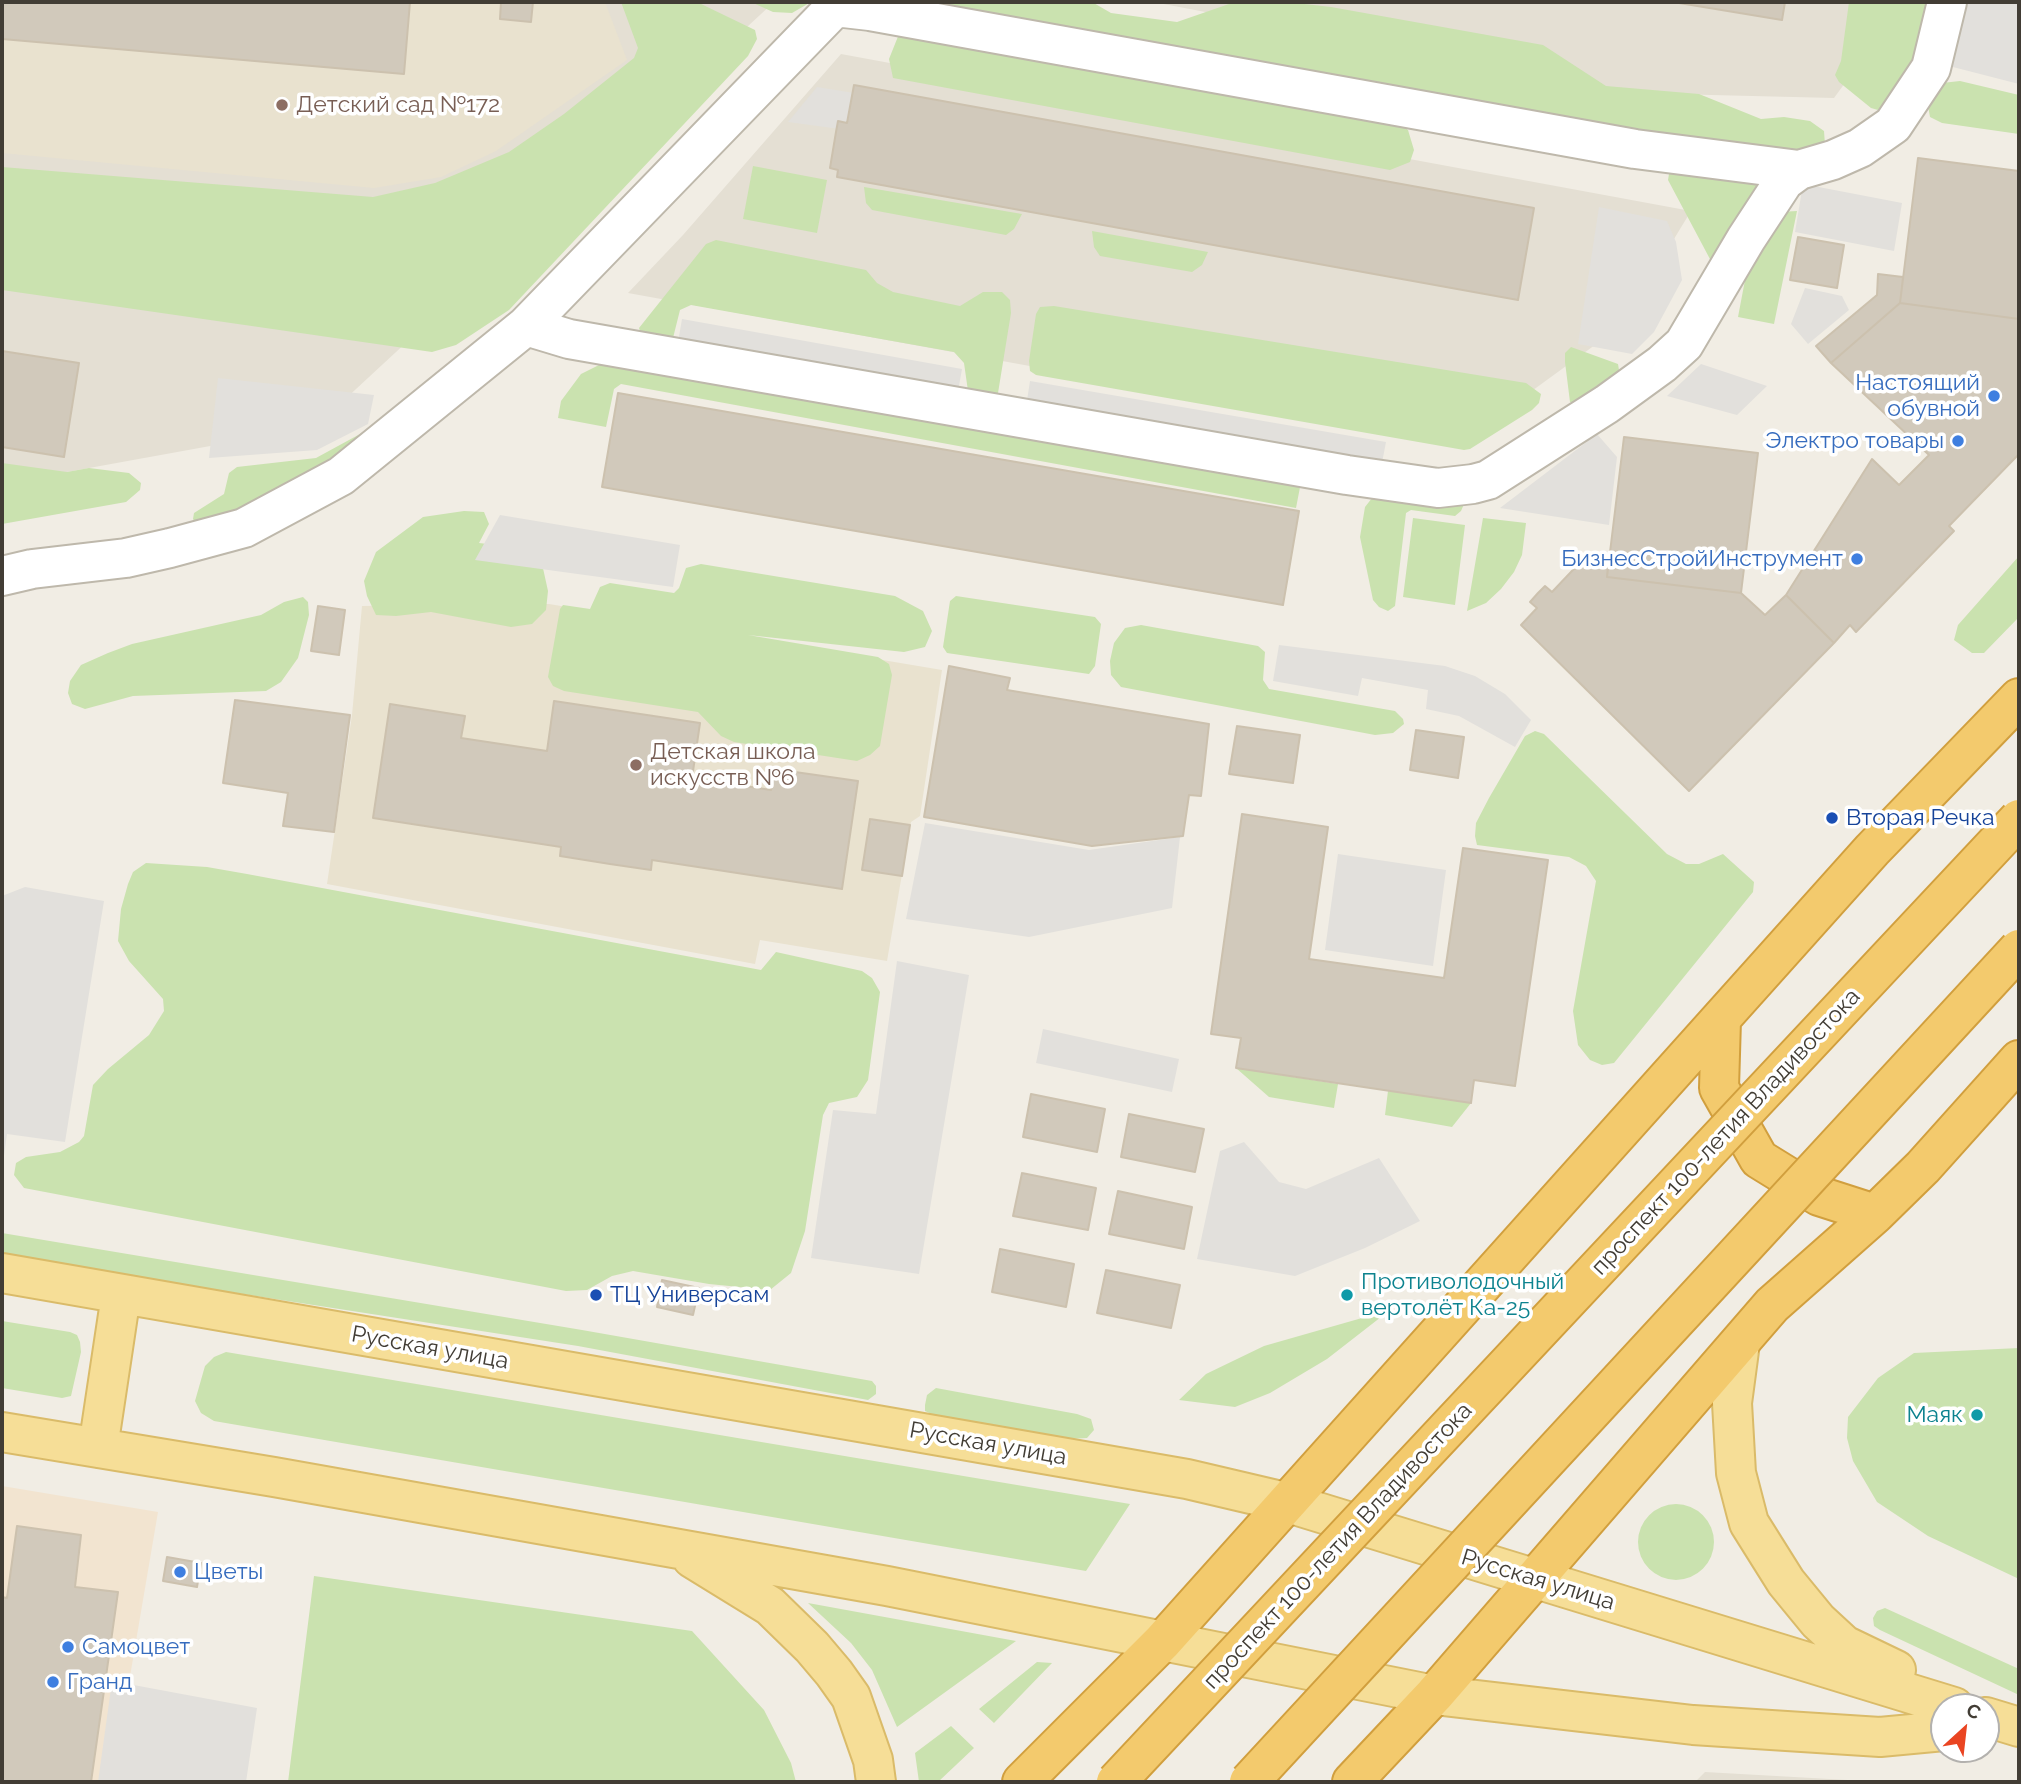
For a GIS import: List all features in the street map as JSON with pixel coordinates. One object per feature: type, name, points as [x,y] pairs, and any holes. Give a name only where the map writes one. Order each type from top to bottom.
[{"type":"highway","points":[[1022,1782],[1162,1642],[1872,850],[2019,698]]},
{"type":"highway","name":"проспект 100-летия Владивостока","points":[[1116,1782],[2019,819]]},
{"type":"highway","points":[[1248,1782],[2019,948]]},
{"type":"highway","points":[[1721,1020],[1719,1088],[1759,1158],[1819,1196],[1875,1214]]},
{"type":"highway","points":[[1352,1782],[1434,1695],[1772,1305],[1875,1214],[1923,1167],[2019,1060]]},
{"type":"main road","name":"Русская улица","points":[[2,1273],[121,1296],[1173,1477],[1285,1502],[1930,1700]]},
{"type":"main road","points":[[98,1448],[121,1296]]},
{"type":"main road","points":[[1740,1343],[1732,1403],[1736,1473],[1749,1523],[1786,1582],[1818,1621],[1844,1645],[1945,1693]]},
{"type":"main road","points":[[2,1432],[887,1586],[1434,1695],[1693,1725],[1880,1737],[1930,1732]]},
{"type":"main road","points":[[676,1548],[770,1606],[813,1647],[851,1697],[873,1760],[876,1782]]},
{"type":"street","points":[[526,326],[569,339],[1348,475],[1438,488],[1488,480],[1607,404],[1662,364],[1684,344],[1784,181],[1799,170],[1833,160],[1860,148],[1893,125],[1931,68],[1947,2]]},
{"type":"street","points":[[2,576],[32,569],[126,558],[244,528],[341,476],[526,326],[838,4],[1635,149],[1799,170]]},
{"type":"shaded area","points":[[2,2],[774,2],[315,427],[67,472],[2,515]]},
{"type":"shaded area","name":"Детский сад №172","points":[[2,2],[605,2],[627,60],[496,151],[441,177],[374,188],[2,153]]},
{"type":"shaded area","points":[[1153,2],[1899,2],[1894,16],[1834,98],[1630,93]]},
{"type":"shaded area","points":[[1960,2],[2019,2],[2019,84],[1949,66]]},
{"type":"shaded area","points":[[841,54],[1691,211],[1621,326],[1459,444],[628,293],[683,235]]},
{"type":"shaded area","points":[[817,87],[854,93],[847,130],[788,122]]},
{"type":"shaded area","points":[[1803,184],[1902,203],[1894,251],[1795,232]]},
{"type":"shaded area","points":[[1599,207],[1667,221],[1676,242],[1682,280],[1654,332],[1632,354],[1578,344]]},
{"type":"shaded area","points":[[1805,288],[1842,296],[1849,310],[1808,344],[1791,324]]},
{"type":"shaded area","points":[[682,319],[962,369],[957,397],[677,348]]},
{"type":"shaded area","points":[[1701,364],[1767,386],[1737,415],[1667,396]]},
{"type":"shaded area","points":[[218,378],[374,395],[368,424],[317,450],[209,458]]},
{"type":"shaded area","points":[[1030,381],[1386,442],[1381,468],[1026,407]]},
{"type":"shaded area","points":[[1597,434],[1617,457],[1609,525],[1500,508]]},
{"type":"shaded area","points":[[500,515],[680,545],[673,587],[475,560]]},
{"type":"shaded area","name":"Детская школа искусств №6","points":[[549,604],[942,670],[920,816],[911,822],[887,961],[760,940],[755,964],[327,884],[352,715],[362,606]]},
{"type":"shaded area","points":[[1279,645],[1445,666],[1475,676],[1505,694],[1531,720],[1515,747],[1459,716],[1426,709],[1428,690],[1362,678],[1358,696],[1273,681]]},
{"type":"shaded area","points":[[925,823],[1089,850],[1180,837],[1172,908],[1029,937],[906,919]]},
{"type":"shaded area","points":[[1338,854],[1446,870],[1433,966],[1325,950]]},
{"type":"shaded area","points":[[25,887],[104,901],[65,1142],[7,1134],[3,1163],[2,896]]},
{"type":"shaded area","points":[[897,961],[969,975],[919,1274],[811,1258],[833,1110],[876,1114]]},
{"type":"shaded area","points":[[1043,1029],[1179,1059],[1172,1092],[1036,1063]]},
{"type":"shaded area","points":[[1244,1142],[1279,1182],[1306,1189],[1379,1158],[1420,1221],[1365,1248],[1295,1276],[1197,1259],[1220,1151]]},
{"type":"shaded area","name":"Самоцвет","points":[[2,1486],[158,1512],[112,1782],[2,1782]]},
{"type":"shaded area","points":[[112,1681],[257,1708],[246,1782],[98,1782]]},
{"type":"shaded area","points":[[1705,1772],[1883,1782],[1695,1782]]},
{"type":"green space","points":[[621,2],[697,2],[755,30],[757,39],[748,56],[509,310],[456,345],[432,352],[2,290],[2,167],[373,197],[435,183],[509,152],[564,114],[634,58],[638,48]]},
{"type":"green space","points":[[751,2],[811,2],[792,13],[773,12]]},
{"type":"green space","points":[[939,2],[1092,2],[1111,13],[1177,22],[1229,4],[1287,2],[1331,7],[1543,45],[1606,86],[1699,94],[1761,119],[1784,117],[1810,121],[1824,131],[1825,145],[1801,164],[936,12]]},
{"type":"green space","points":[[1849,2],[1926,2],[1928,27],[1899,95],[1878,110],[1871,108],[1839,82],[1835,75],[1841,61]]},
{"type":"green space","points":[[901,29],[1391,118],[1408,130],[1414,150],[1410,162],[1390,170],[893,78],[889,59]]},
{"type":"green space","points":[[1960,81],[2019,95],[2019,134],[1942,123],[1930,117],[1928,106],[1942,83]]},
{"type":"green space","points":[[753,166],[827,180],[817,233],[743,219]]},
{"type":"green space","points":[[1670,168],[1760,180],[1767,186],[1711,261],[1668,180]]},
{"type":"green space","points":[[864,187],[1022,214],[1014,229],[1006,235],[872,210],[866,203]]},
{"type":"green space","points":[[1797,211],[1774,324],[1738,317],[1752,243],[1780,212]]},
{"type":"green space","points":[[1092,231],[1208,252],[1202,265],[1192,272],[1100,256],[1094,247]]},
{"type":"green space","points":[[716,240],[866,270],[877,283],[893,292],[960,306],[983,292],[1002,292],[1010,300],[1011,313],[998,393],[981,397],[968,391],[964,363],[954,352],[691,305],[680,310],[673,338],[642,338],[639,328],[706,244]]},
{"type":"green space","points":[[1054,306],[1526,383],[1541,394],[1539,403],[1532,410],[1470,449],[1464,450],[1036,375],[1030,371],[1029,361],[1036,314],[1040,307]]},
{"type":"green space","points":[[1571,347],[1618,364],[1619,370],[1583,401],[1575,403],[1570,402],[1565,362],[1565,353]]},
{"type":"green space","points":[[605,362],[1301,482],[1296,508],[621,384],[614,389],[606,427],[558,418],[561,401],[581,374]]},
{"type":"green space","points":[[371,428],[336,469],[198,527],[193,519],[194,513],[224,494],[229,473],[237,467],[316,458]]},
{"type":"green space","points":[[2,463],[67,472],[89,468],[129,473],[141,483],[140,490],[126,502],[2,524]]},
{"type":"green space","points":[[1376,493],[1464,504],[1455,516],[1411,510],[1406,513],[1395,606],[1388,611],[1373,600],[1360,537],[1365,507]]},
{"type":"green space","points":[[464,511],[484,512],[489,524],[479,543],[539,550],[548,591],[546,610],[532,624],[511,627],[431,612],[376,615],[367,596],[364,581],[376,552],[423,517]]},
{"type":"green space","points":[[1413,518],[1465,525],[1455,605],[1403,597]]},
{"type":"green space","points":[[1483,518],[1526,523],[1522,555],[1514,572],[1501,589],[1486,603],[1467,611]]},
{"type":"green space","points":[[2019,556],[2019,617],[1984,653],[1972,653],[1954,640],[1958,625]]},
{"type":"green space","points":[[701,564],[895,596],[923,611],[932,631],[925,647],[904,652],[748,635],[878,657],[889,664],[892,675],[880,746],[857,761],[734,742],[721,736],[698,712],[564,691],[553,686],[548,677],[560,609],[563,605],[590,609],[600,587],[610,583],[674,593],[679,588],[686,568]]},
{"type":"green space","points":[[956,596],[1095,617],[1101,624],[1095,666],[1089,674],[947,653],[943,647],[950,601]]},
{"type":"green space","points":[[303,597],[308,602],[309,615],[298,658],[281,682],[266,691],[133,696],[85,709],[72,704],[68,693],[70,681],[81,665],[132,644],[261,615],[284,602]]},
{"type":"green space","points":[[1141,625],[1258,646],[1265,652],[1263,680],[1269,689],[1395,711],[1404,724],[1393,733],[1375,735],[1121,687],[1111,675],[1110,661],[1114,643],[1125,628]]},
{"type":"green space","points":[[1535,731],[1544,734],[1667,854],[1686,864],[1699,864],[1723,854],[1754,882],[1753,892],[1614,1063],[1602,1065],[1590,1060],[1578,1045],[1573,1011],[1596,881],[1586,866],[1569,857],[1477,845],[1476,823],[1525,736]]},
{"type":"green space","points":[[146,863],[207,867],[761,970],[776,952],[862,971],[872,978],[880,992],[868,1080],[857,1097],[829,1103],[823,1115],[805,1231],[791,1273],[770,1290],[709,1284],[633,1271],[612,1276],[587,1290],[566,1291],[24,1188],[14,1175],[16,1163],[26,1157],[60,1152],[79,1142],[84,1136],[93,1085],[149,1035],[164,1011],[163,999],[129,961],[118,941],[121,909],[128,884],[133,872]]},
{"type":"green space","points":[[1236,1068],[1338,1084],[1334,1108],[1269,1097]]},
{"type":"green space","points":[[1388,1091],[1471,1103],[1452,1127],[1385,1115]]},
{"type":"green space","points":[[2,1233],[872,1381],[876,1386],[876,1394],[868,1400],[578,1346],[2,1255]]},
{"type":"green space","points":[[1390,1310],[1327,1359],[1270,1393],[1235,1407],[1179,1400],[1206,1374],[1264,1346]]},
{"type":"green space","points":[[2,1321],[77,1335],[81,1352],[71,1396],[62,1398],[2,1388]]},
{"type":"green space","points":[[2019,1348],[2019,1579],[1928,1536],[1877,1502],[1853,1461],[1847,1438],[1848,1417],[1878,1378],[1914,1353]]},
{"type":"green space","points":[[226,1352],[1130,1504],[1086,1571],[214,1421],[201,1413],[195,1401],[205,1366],[214,1357]]},
{"type":"green space","points":[[936,1388],[1077,1414],[1091,1419],[1094,1430],[1087,1438],[1069,1439],[936,1416],[925,1411],[925,1405],[927,1395]]},
{"type":"green space","points":[[1676,1504],[1690,1507],[1703,1515],[1711,1528],[1714,1542],[1711,1556],[1703,1569],[1690,1577],[1676,1580],[1662,1577],[1649,1569],[1641,1556],[1638,1542],[1641,1528],[1649,1515],[1662,1507]]},
{"type":"green space","points":[[314,1576],[692,1631],[764,1710],[791,1763],[796,1782],[288,1782]]},
{"type":"green space","points":[[808,1603],[1016,1641],[897,1727],[872,1670],[851,1643]]},
{"type":"green space","points":[[1885,1608],[2019,1669],[2019,1695],[1880,1630],[1874,1626],[1873,1618],[1877,1611]]},
{"type":"green space","points":[[1037,1662],[1052,1663],[994,1723],[979,1709]]},
{"type":"green space","points":[[951,1726],[974,1748],[938,1782],[919,1782],[915,1753]]},
{"type":"building","points":[[2,2],[410,2],[404,74],[2,39]]},
{"type":"building","points":[[501,2],[533,2],[531,22],[500,19]]},
{"type":"building","points":[[1673,2],[1785,2],[1782,20]]},
{"type":"building","points":[[854,85],[1534,208],[1518,300],[837,177],[838,170],[830,168],[838,121],[847,123]]},
{"type":"building","points":[[1918,158],[2019,171],[2019,319],[1900,303]]},
{"type":"building","points":[[1798,237],[1844,245],[1837,288],[1790,280]]},
{"type":"building","points":[[1878,274],[1903,277],[1900,303],[1831,363],[1816,346],[1877,295]]},
{"type":"building","points":[[1900,303],[2019,319],[2019,454],[1949,526],[1954,531],[1856,632],[1850,625],[1834,643],[1786,595],[1872,459],[1899,485],[1929,455],[1831,363]]},
{"type":"building","points":[[2,351],[79,363],[64,457],[2,447]]},
{"type":"building","points":[[618,393],[1299,511],[1283,605],[602,487]]},
{"type":"building","points":[[1624,437],[1758,453],[1741,593],[1607,577]]},
{"type":"building","points":[[1588,554],[1609,554],[1607,577],[1741,593],[1765,615],[1786,595],[1834,643],[1689,791],[1521,625],[1537,608],[1530,602],[1538,593],[1545,586],[1552,592]]},
{"type":"building","points":[[318,606],[345,610],[339,655],[311,651]]},
{"type":"building","points":[[949,666],[1010,678],[1007,690],[1209,724],[1201,796],[1189,795],[1183,836],[1092,846],[924,817]]},
{"type":"building","points":[[235,700],[350,715],[334,832],[283,826],[288,793],[223,783]]},
{"type":"building","points":[[554,701],[700,723],[692,778],[771,790],[774,769],[858,781],[842,889],[652,860],[651,870],[610,864],[560,856],[561,847],[373,818],[390,704],[465,716],[461,738],[547,751]]},
{"type":"building","points":[[1237,726],[1300,735],[1293,783],[1229,774]]},
{"type":"building","points":[[1416,730],[1464,737],[1458,778],[1410,770]]},
{"type":"building","points":[[1242,814],[1328,827],[1309,959],[1444,978],[1463,848],[1548,860],[1515,1086],[1474,1080],[1471,1103],[1236,1068],[1241,1038],[1211,1034]]},
{"type":"building","points":[[870,819],[910,825],[902,876],[862,870]]},
{"type":"building","points":[[1031,1094],[1105,1109],[1097,1152],[1023,1137]]},
{"type":"building","points":[[1129,1114],[1204,1129],[1195,1172],[1121,1157]]},
{"type":"building","points":[[1022,1173],[1096,1188],[1088,1230],[1013,1216]]},
{"type":"building","points":[[1118,1191],[1192,1207],[1184,1249],[1109,1234]]},
{"type":"building","points":[[1000,1249],[1074,1264],[1066,1307],[992,1292]]},
{"type":"building","points":[[1106,1270],[1180,1285],[1171,1328],[1097,1313]]},
{"type":"building","points":[[662,1280],[699,1288],[693,1315],[657,1307]]},
{"type":"building","name":"Самоцвет","points":[[17,1526],[81,1535],[75,1587],[118,1592],[91,1782],[2,1782],[2,1597],[7,1598]]},
{"type":"building","points":[[167,1557],[201,1563],[197,1587],[163,1581]]},
{"type":"place","name":"Детский сад №172","points":[[282,105]]},
{"type":"place","name":"Настоящий обувной","points":[[1994,396]]},
{"type":"place","name":"Электро товары","points":[[1958,441]]},
{"type":"place","name":"БизнесСтройИнструмент","points":[[1857,559]]},
{"type":"place","name":"Детская школа искусств №6","points":[[636,765]]},
{"type":"place","name":"Вторая Речка","points":[[1832,818]]},
{"type":"place","name":"ТЦ Универсам","points":[[596,1295]]},
{"type":"place","name":"Противолодочный вертолёт Ка-25","points":[[1347,1295]]},
{"type":"place","name":"Маяк","points":[[1977,1415]]},
{"type":"place","name":"Цветы","points":[[180,1572]]},
{"type":"place","name":"Самоцвет","points":[[68,1647]]},
{"type":"place","name":"Гранд","points":[[53,1682]]}]
